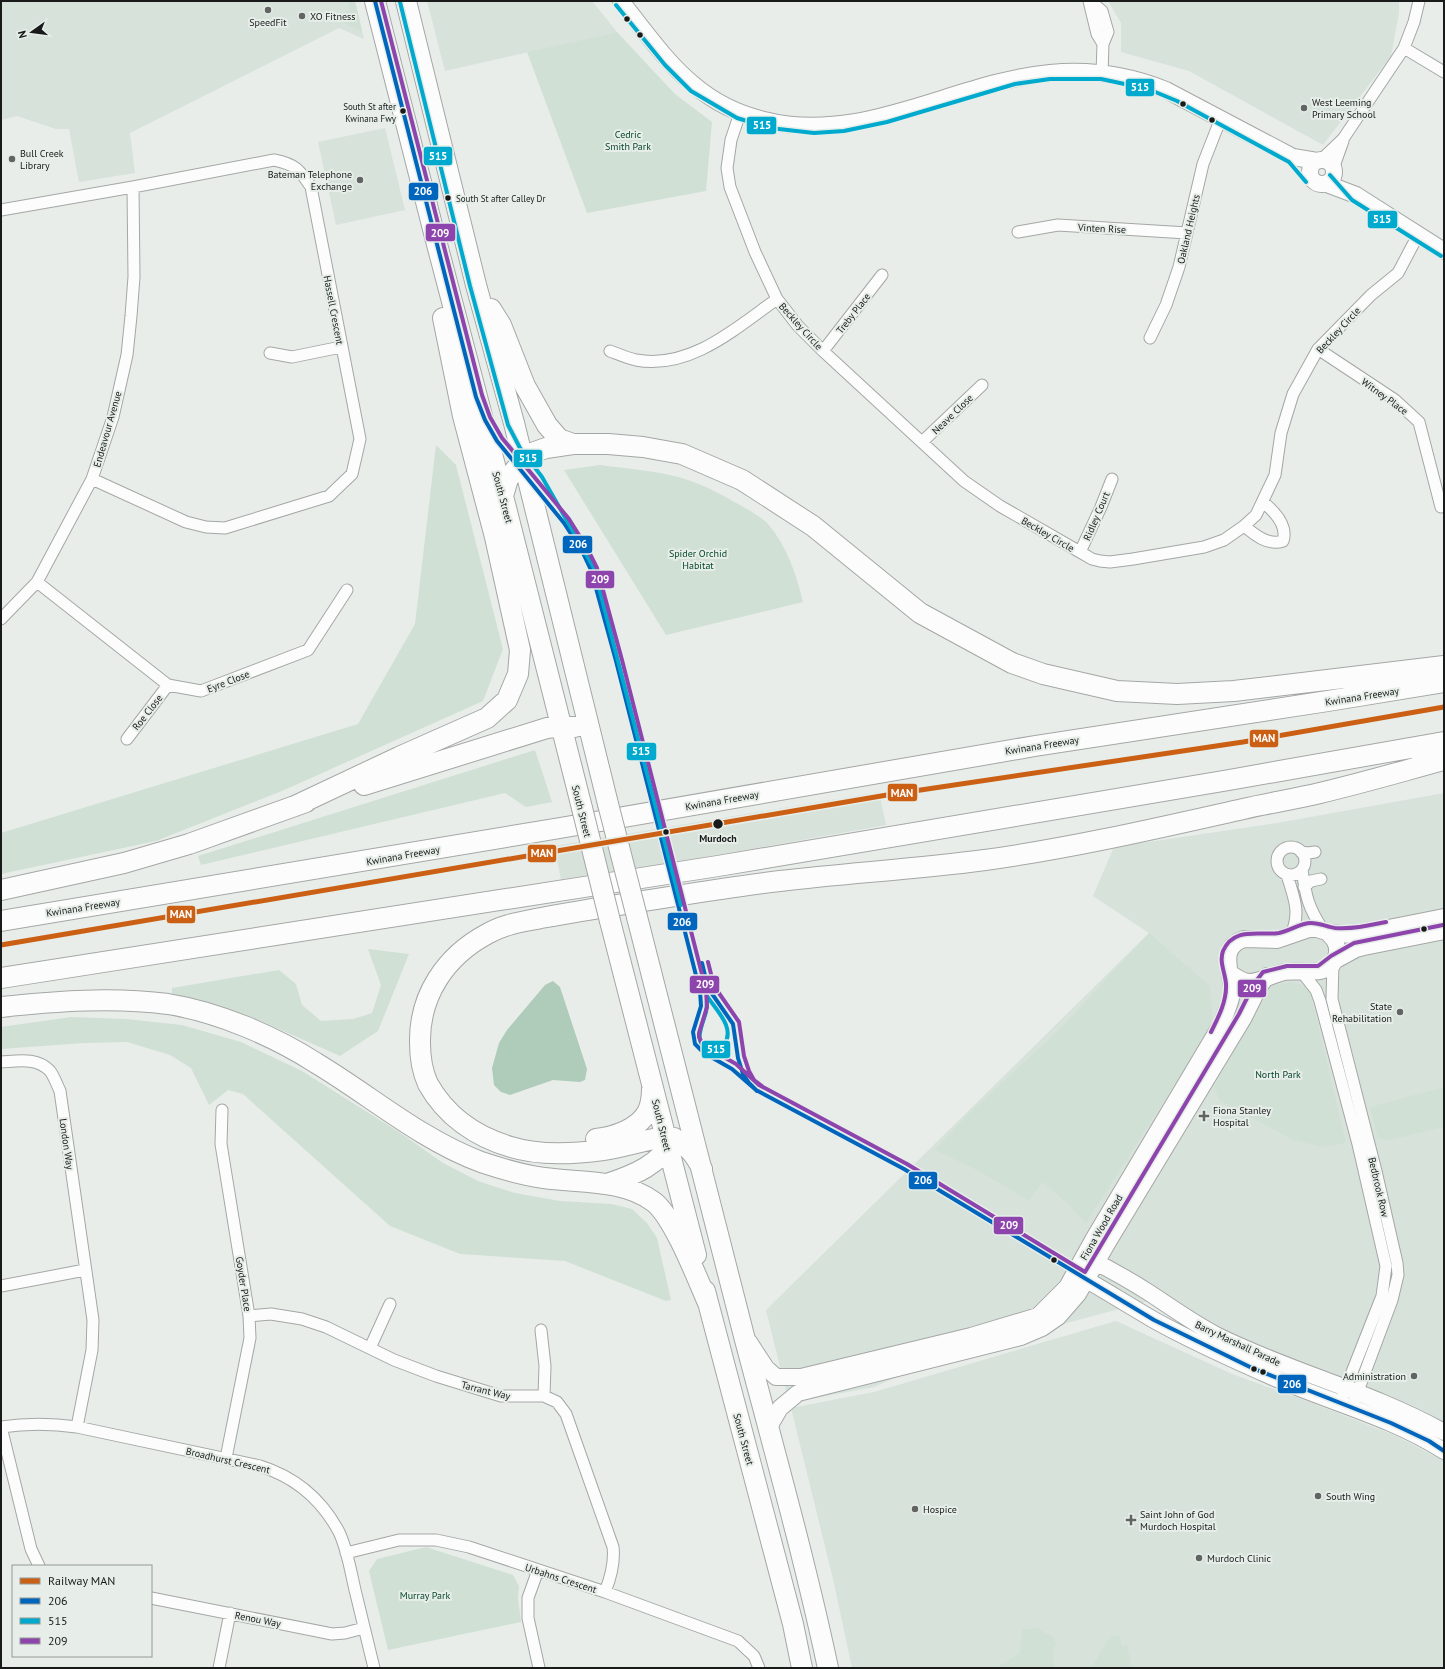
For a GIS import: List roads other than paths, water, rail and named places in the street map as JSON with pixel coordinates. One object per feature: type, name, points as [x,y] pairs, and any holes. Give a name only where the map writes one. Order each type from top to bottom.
[{"type":"highway","points":[[406,1],[476,285],[523,461],[608,804],[744,1336],[769,1426],[828,1668]]},
{"type":"highway","name":"South Street","points":[[375,6],[503,496],[610,921],[653,1087],[669,1141],[708,1303],[793,1624],[802,1668]]},
{"type":"highway","points":[[413,149],[421,154],[430,152],[440,140]]},
{"type":"highway","points":[[294,806],[487,718],[507,700],[518,674],[520,650],[495,537],[463,416],[444,325],[433,229]]},
{"type":"highway","points":[[476,285],[501,325],[525,386],[543,418],[559,439],[573,444]]},
{"type":"highway","points":[[503,496],[508,479],[518,466],[532,453],[546,448],[573,444],[608,444],[636,446],[682,454],[742,480],[813,526],[920,613],[1012,663],[1043,674],[1117,690],[1176,694],[1234,690],[1444,666]]},
{"type":"highway","name":"Kwinana Freeway","points":[[1,921],[545,831],[1035,746],[1328,702],[1444,682]]},
{"type":"highway","points":[[1,890],[124,862],[189,844],[294,806],[547,728],[561,726],[578,728],[585,734],[593,745]]},
{"type":"highway","points":[[1,978],[718,866],[1230,780],[1444,742]]},
{"type":"highway","points":[[702,1169],[696,1156],[685,1145],[669,1141],[576,1153],[524,1151],[494,1141],[464,1125],[440,1102],[428,1083],[422,1068],[420,1037],[421,1022],[425,1007],[436,980],[445,966],[456,954],[469,944],[502,926],[581,910],[779,881],[923,868],[988,860],[1052,849],[1318,794],[1444,760]]},
{"type":"highway","points":[[1,1007],[73,1000],[136,1001],[170,1005],[199,1011],[257,1032],[294,1050],[315,1062],[408,1124],[456,1151],[473,1158],[523,1175],[632,1189],[658,1206],[672,1224],[708,1303]]},
{"type":"highway","points":[[494,1141],[533,1144],[570,1143],[606,1138],[625,1131],[639,1123],[648,1112],[653,1087]]},
{"type":"highway","points":[[605,1185],[643,1170],[669,1141],[679,1126],[684,1101]]},
{"type":"street","points":[[620,1],[670,61],[695,86],[740,113],[790,125],[814,127],[843,125],[885,116],[1014,78],[1050,73],[1102,73],[1150,83],[1173,93],[1293,157],[1327,169],[1356,195],[1444,251]]},
{"type":"street","points":[[1089,1],[1097,34],[1103,44],[1102,73]]},
{"type":"street","points":[[1293,157],[1316,183],[1327,169],[1344,138],[1404,48],[1414,22],[1419,1]]},
{"type":"street","points":[[1404,48],[1444,72]]},
{"type":"street","name":"Beckley Circle","points":[[740,113],[730,140],[727,168],[730,187],[755,252],[777,299],[798,326],[823,351],[964,481],[1000,506],[1092,559],[1105,561],[1133,559],[1204,547],[1224,540],[1244,526],[1256,515],[1275,475],[1281,433],[1293,394],[1318,349],[1366,300],[1398,273],[1418,235]]},
{"type":"street","name":"Oakland Heights","points":[[1150,338],[1168,298],[1179,267],[1203,164],[1221,118]]},
{"type":"street","name":"Hassell Crescent","points":[[1,210],[133,188],[274,160],[286,162],[297,168],[311,187],[360,439],[352,474],[329,496],[225,528],[206,527],[186,522],[92,479]]},
{"type":"street","name":"Endeavour Avenue","points":[[1,620],[37,582],[92,479],[113,417],[126,355],[134,277],[133,188]]},
{"type":"street","name":"Vinten Rise","points":[[1018,232],[1058,225],[1187,233]]},
{"type":"street","name":"Treby Place","points":[[823,351],[882,275]]},
{"type":"street","points":[[610,351],[635,360],[656,361],[681,358],[726,336],[777,299]]},
{"type":"street","points":[[270,353],[292,357],[341,347]]},
{"type":"street","name":"Witney Place","points":[[1318,349],[1395,400],[1419,422],[1441,507]]},
{"type":"street","name":"Neave Close","points":[[922,442],[982,385]]},
{"type":"street","name":"Ridley Court","points":[[1080,552],[1112,479]]},
{"type":"street","points":[[1244,526],[1262,539],[1278,543],[1283,541],[1284,530],[1281,522],[1263,502]]},
{"type":"street","name":"Eyre Close","points":[[37,582],[168,685],[201,691],[308,650],[347,590]]},
{"type":"street","name":"Roe Close","points":[[126,739],[168,685]]},
{"type":"street","points":[[1302,870],[1295,875],[1287,875],[1282,872],[1277,865],[1279,854],[1283,850],[1291,847],[1301,852],[1315,852]]},
{"type":"street","points":[[1301,852],[1305,860],[1302,870],[1304,887],[1311,912],[1336,945],[1336,956],[1334,962]]},
{"type":"street","points":[[1287,875],[1294,895],[1297,915],[1296,924],[1292,935]]},
{"type":"street","points":[[1304,887],[1311,881],[1321,878]]},
{"type":"street","name":"Fiona Wood Road","points":[[769,1426],[780,1408],[798,1393],[1022,1337],[1042,1328],[1066,1310],[1078,1294],[1081,1277],[1090,1259],[1222,1023],[1232,995],[1228,954],[1232,947],[1239,941],[1251,938],[1277,940],[1309,929],[1353,935],[1444,917]]},
{"type":"street","points":[[1231,974],[1241,980],[1250,982],[1268,976],[1288,972],[1320,972],[1334,962],[1360,948],[1444,931]]},
{"type":"street","name":"Bedbrook Row","points":[[1334,962],[1332,999],[1370,1172],[1386,1266],[1382,1296],[1349,1398]]},
{"type":"street","name":"Bedbrook Row","points":[[1301,971],[1316,990],[1320,1001],[1363,1143]]},
{"type":"street","name":"Fiona Wood Road","points":[[1090,1259],[1244,1017],[1259,987],[1268,976]]},
{"type":"street","name":"London Way","points":[[1,1062],[25,1060],[38,1063],[50,1072],[60,1091],[93,1320],[92,1350],[77,1427]]},
{"type":"street","name":"Goyder Place","points":[[222,1110],[221,1144],[249,1316],[250,1338],[226,1458]]},
{"type":"street","name":"Barry Marshall Parade","points":[[1090,1259],[1148,1292],[1189,1320],[1218,1336],[1296,1370],[1349,1398],[1391,1423],[1429,1441],[1444,1451]]},
{"type":"street","points":[[1,1286],[85,1270]]},
{"type":"street","name":"Fiona Wood Road","points":[[744,1336],[766,1368],[776,1377],[801,1377],[971,1336],[1038,1316],[1081,1277]]},
{"type":"street","name":"Barry Marshall Parade","points":[[1081,1277],[1154,1320],[1201,1344],[1295,1386],[1404,1411],[1444,1432]]},
{"type":"street","points":[[370,1348],[390,1304]]},
{"type":"street","name":"Tarrant Way","points":[[249,1316],[271,1314],[302,1319],[326,1327],[394,1360],[436,1376],[501,1396],[544,1396]]},
{"type":"street","points":[[541,1330],[545,1366],[544,1396],[557,1402],[566,1414],[613,1547],[615,1558],[613,1571],[605,1592]]},
{"type":"street","name":"Broadhurst Crescent","points":[[1,1427],[32,1423],[47,1423],[77,1427],[226,1458],[273,1470],[292,1480],[315,1498],[328,1514],[340,1533],[374,1668]]},
{"type":"street","points":[[1,1427],[31,1549],[39,1565]]},
{"type":"street","name":"Urbahns Crescent","points":[[346,1553],[399,1540],[436,1540],[468,1547],[605,1592],[738,1641],[754,1656],[760,1668]]},
{"type":"street","points":[[538,1570],[528,1598],[528,1618],[539,1668]]},
{"type":"street","name":"Renou Way","points":[[152,1598],[332,1634],[345,1633],[364,1628]]},
{"type":"street","points":[[219,1668],[230,1613]]},
{"type":"rail line","name":"MAN","points":[[1,945],[887,795],[1243,742],[1444,707]]},
{"type":"place","name":"SpeedFit","points":[[268,10]]},
{"type":"place","name":"XO Fitness","points":[[302,16]]},
{"type":"place","name":"West Leeming Primary School","points":[[1304,108]]},
{"type":"place","name":"South St after Kwinana Fwy","points":[[403,111]]},
{"type":"place","name":"Bull Creek Library","points":[[12,159]]},
{"type":"place","name":"Bateman Telephone Exchange","points":[[360,180]]},
{"type":"place","name":"South St after Calley Dr","points":[[448,198]]},
{"type":"place","name":"Murdoch","points":[[718,824]]},
{"type":"place","name":"State Rehabilitation","points":[[1400,1012]]},
{"type":"place","name":"Fiona Stanley Hospital","points":[[1204,1116]]},
{"type":"place","name":"Administration","points":[[1414,1376]]},
{"type":"place","name":"South Wing","points":[[1318,1496]]},
{"type":"place","name":"Hospice","points":[[915,1509]]},
{"type":"place","name":"Saint John of God Murdoch Hospital","points":[[1131,1520]]},
{"type":"place","name":"Murdoch Clinic","points":[[1199,1558]]},
{"type":"park label","name":"Cedric Smith Park","points":[[628,140]]},
{"type":"park label","name":"Spider Orchid Habitat","points":[[698,558]]},
{"type":"park label","name":"North Park","points":[[1278,1074]]},
{"type":"park label","name":"Murray Park","points":[[425,1595]]}]
